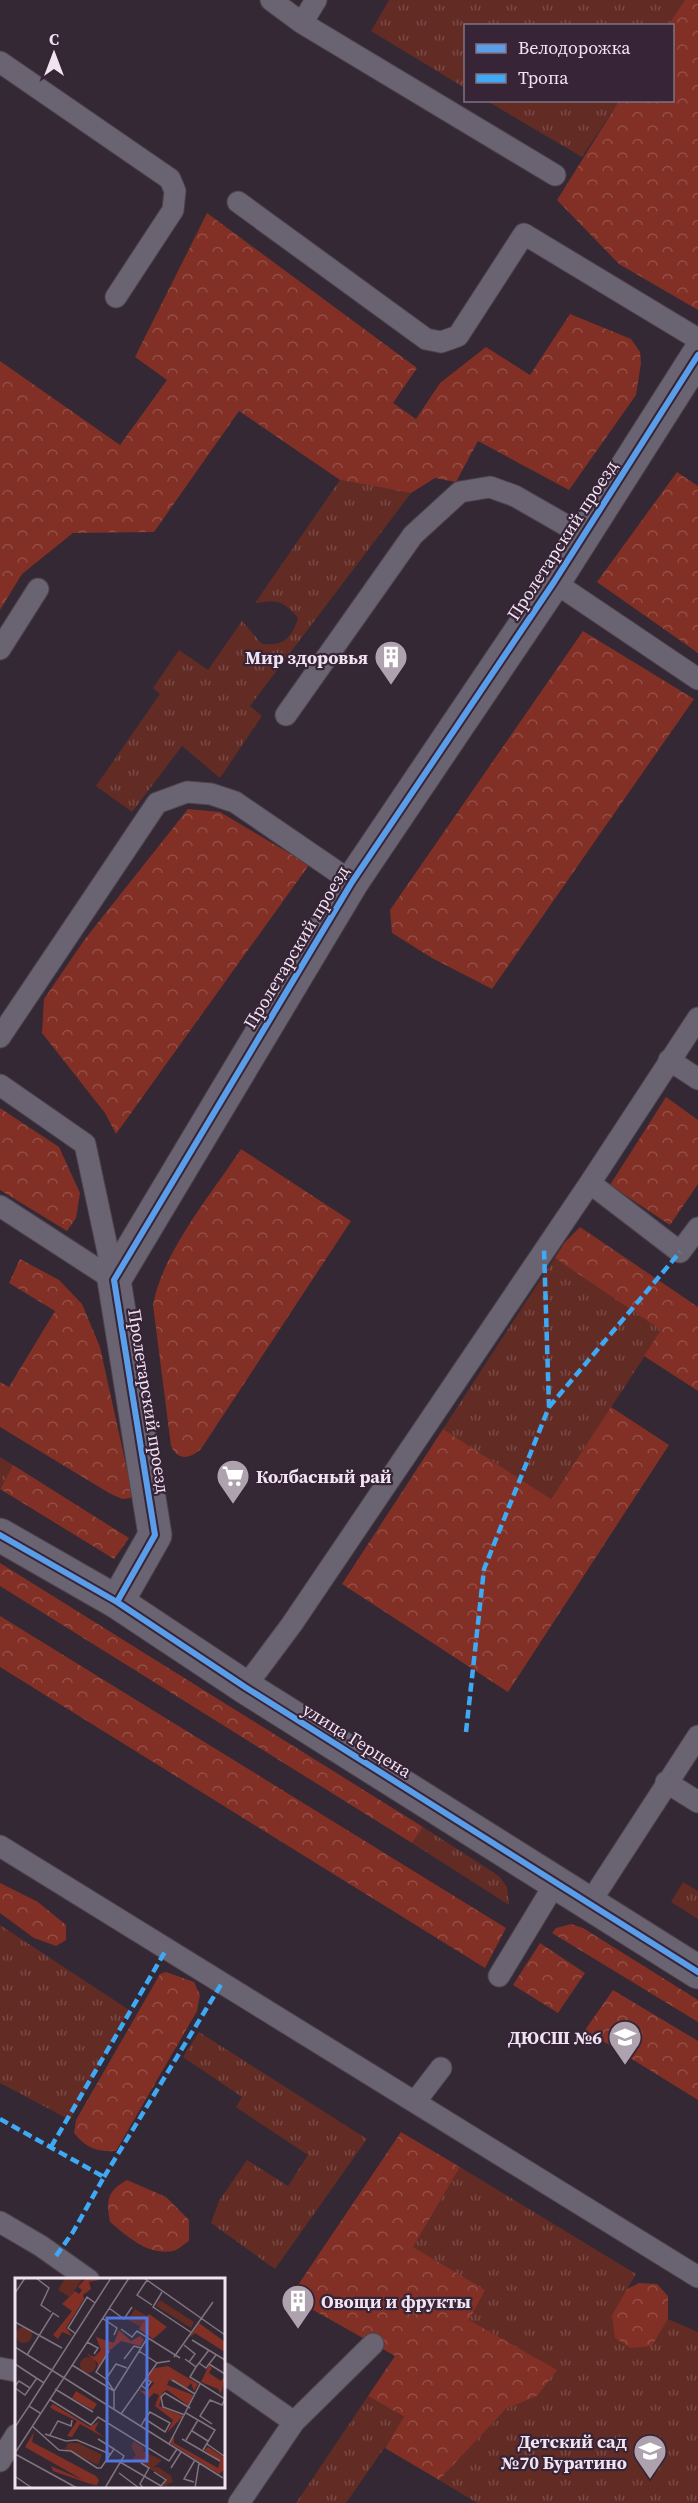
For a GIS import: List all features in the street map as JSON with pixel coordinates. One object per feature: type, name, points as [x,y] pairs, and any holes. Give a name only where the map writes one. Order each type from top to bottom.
[{"type":"street","name":"Пролетарский проезд","points":[[117,1602],[155,1535],[114,1280],[352,882],[554,582],[698,355]]},
{"type":"street","name":"улица Герцена","points":[[0,1535],[117,1602],[245,1688],[698,1972]]},
{"type":"lane","points":[[271,0],[302,23],[555,175]]},
{"type":"lane","points":[[302,23],[316,0]]},
{"type":"lane","points":[[0,62],[170,179],[175,191],[173,210],[116,297]]},
{"type":"lane","points":[[238,202],[426,339],[441,342],[458,336],[524,234],[698,339]]},
{"type":"lane","points":[[286,715],[413,535],[460,492],[490,486],[515,496],[583,535]]},
{"type":"lane","points":[[554,582],[698,679]]},
{"type":"lane","points":[[0,649],[38,589]]},
{"type":"lane","points":[[0,1037],[157,803],[187,792],[211,794],[235,802],[352,882]]},
{"type":"lane","points":[[245,1688],[292,1624],[590,1183],[698,1018]]},
{"type":"lane","points":[[669,1060],[698,1079]]},
{"type":"lane","points":[[0,1086],[85,1144],[114,1280]]},
{"type":"lane","points":[[590,1183],[680,1252],[698,1228]]},
{"type":"lane","points":[[0,1206],[114,1280]]},
{"type":"lane","points":[[589,1904],[666,1782],[698,1736]]},
{"type":"lane","points":[[666,1782],[698,1802]]},
{"type":"lane","points":[[0,1846],[698,2277]]},
{"type":"lane","points":[[499,1976],[556,1882]]},
{"type":"lane","points":[[415,2102],[441,2068]]},
{"type":"lane","points":[[0,2222],[41,2246],[86,2278]]},
{"type":"lane","points":[[239,2503],[294,2422],[372,2344]]},
{"type":"lane","points":[[0,2368],[15,2372]]},
{"type":"lane","points":[[225,2374],[294,2422]]},
{"type":"lane","points":[[0,2461],[15,2437]]},
{"type":"green space","points":[[389,0],[685,0],[669,24],[464,24],[464,87],[371,31]]},
{"type":"green space","points":[[685,0],[698,0],[698,310],[619,264],[557,200],[618,102],[674,102],[674,24],[669,24]]},
{"type":"green space","points":[[489,102],[618,102],[582,157]]},
{"type":"green space","points":[[207,213],[417,368],[393,403],[416,419],[440,383],[486,347],[530,375],[570,314],[631,339],[640,352],[641,363],[636,395],[569,490],[478,441],[456,482],[435,478],[411,493],[340,480],[239,411],[154,532],[73,533],[22,574],[0,610],[0,361],[120,445],[167,380],[135,357]]},
{"type":"green space","points":[[677,472],[698,486],[698,653],[597,582]]},
{"type":"green space","points":[[340,480],[411,493],[250,706],[262,716],[220,778],[182,746],[132,812],[96,786],[160,694],[153,688],[179,650],[208,670],[242,621],[262,644],[276,644],[286,640],[293,631],[298,618],[293,612],[280,603],[255,603]]},
{"type":"green space","points":[[583,631],[694,699],[492,989],[432,958],[392,933],[390,910]]},
{"type":"green space","points":[[188,809],[220,812],[309,865],[116,1134],[105,1113],[42,1033],[44,999],[85,939]]},
{"type":"green space","points":[[666,1097],[698,1120],[698,1184],[670,1225],[610,1185]]},
{"type":"green space","points":[[0,1108],[59,1147],[80,1193],[76,1218],[67,1231],[0,1190]]},
{"type":"green space","points":[[241,1149],[351,1221],[201,1449],[193,1455],[184,1457],[177,1454],[171,1446],[153,1305],[158,1285],[177,1244]]},
{"type":"green space","points":[[580,1227],[698,1307],[698,1391],[644,1356],[661,1330],[555,1258],[565,1242]]},
{"type":"green space","points":[[565,1242],[673,1313],[551,1499],[443,1429]]},
{"type":"green space","points":[[20,1259],[59,1280],[82,1304],[100,1347],[131,1488],[131,1498],[122,1499],[109,1493],[0,1427],[0,1382],[9,1387],[55,1311],[9,1283]]},
{"type":"green space","points":[[611,1407],[669,1445],[508,1692],[342,1584],[443,1429],[551,1499]]},
{"type":"green space","points":[[0,1457],[13,1465],[0,1488]]},
{"type":"green space","points":[[13,1465],[129,1538],[114,1559],[0,1489]]},
{"type":"green space","points":[[0,1563],[423,1827],[412,1843],[0,1586]]},
{"type":"green space","points":[[0,1616],[506,1928],[485,1968],[0,1667]]},
{"type":"green space","points":[[423,1827],[499,1876],[507,1887],[509,1905],[412,1843]]},
{"type":"green space","points":[[683,1882],[698,1891],[698,1919],[671,1902]]},
{"type":"green space","points":[[0,1883],[38,1902],[66,1925],[66,1940],[56,1946],[34,1938],[0,1913]]},
{"type":"green space","points":[[571,1924],[583,1928],[698,2000],[698,2022],[552,1933],[556,1928]]},
{"type":"green space","points":[[0,1925],[129,2010],[70,2120],[0,2083]]},
{"type":"green space","points":[[540,1943],[585,1973],[558,2013],[513,1985]]},
{"type":"green space","points":[[166,1972],[194,1982],[200,1995],[197,2011],[116,2151],[92,2148],[74,2133],[76,2120],[160,1974]]},
{"type":"green space","points":[[613,1990],[698,2041],[698,2100],[585,2030]]},
{"type":"green space","points":[[199,2032],[367,2139],[275,2269],[211,2223],[219,2201],[247,2160],[288,2186],[308,2155],[237,2108],[242,2097],[183,2057]]},
{"type":"green space","points":[[401,2132],[460,2167],[413,2247],[485,2290],[469,2320],[557,2370],[537,2396],[506,2409],[439,2480],[385,2448],[404,2417],[368,2396],[395,2356],[290,2297]]},
{"type":"green space","points":[[460,2167],[636,2274],[612,2315],[652,2346],[668,2319],[698,2332],[698,2503],[477,2503],[439,2480],[506,2409],[537,2396],[468,2319],[413,2247]]},
{"type":"green space","points":[[127,2180],[166,2197],[189,2220],[189,2241],[173,2251],[155,2251],[138,2244],[110,2222],[108,2202],[112,2192]]},
{"type":"green space","points":[[639,2283],[657,2284],[668,2296],[668,2319],[652,2346],[631,2348],[615,2338],[612,2315],[627,2289]]},
{"type":"green space","points":[[368,2396],[405,2418],[346,2503],[296,2503]]},
{"type":"marked path","points":[[466,1732],[484,1569],[549,1407],[544,1249]]},
{"type":"marked path","points":[[549,1407],[680,1252]]},
{"type":"marked path","points":[[51,2147],[166,1950]]},
{"type":"marked path","points":[[104,2177],[222,1983]]},
{"type":"marked path","points":[[0,2119],[104,2177],[73,2232],[56,2256]]},
{"type":"cycle path","points":[[117,1602],[155,1535],[114,1280],[352,882],[554,582],[698,355]]},
{"type":"cycle path","points":[[0,1535],[117,1602],[245,1687],[698,1972]]},
{"type":"place","name":"Мир здоровья","points":[[391,686]]},
{"type":"place","name":"Колбасный рай","points":[[233,1505]]},
{"type":"place","name":"ДЮСШ №6","points":[[625,2066]]},
{"type":"place","name":"Овощи и фрукты","points":[[298,2330]]},
{"type":"place","name":"Детский сад №70 Буратино","points":[[650,2480]]}]
